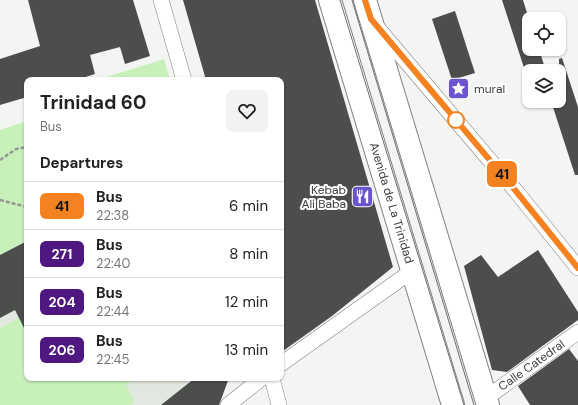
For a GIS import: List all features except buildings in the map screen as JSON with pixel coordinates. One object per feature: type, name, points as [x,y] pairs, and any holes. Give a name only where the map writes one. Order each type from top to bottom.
[{"type":"main road","name":"Avenida de La Trinidad","points":[[330,0],[453,405]]},
{"type":"main road","points":[[368,10],[487,401]]},
{"type":"street","points":[[161,0],[183,77]]},
{"type":"street","points":[[368,10],[578,268]]},
{"type":"street","points":[[284,362],[412,271]]},
{"type":"street","name":"Calle Catedral","points":[[487,401],[578,332]]},
{"type":"street","points":[[228,405],[258,381]]},
{"type":"street","points":[[273,381],[279,405]]},
{"type":"path","points":[[0,160],[16,149],[24,148]]},
{"type":"path","points":[[0,200],[24,205]]},
{"type":"shaded area","points":[[24,242],[24,381],[188,381],[188,383],[161,405],[0,405],[0,255]]},
{"type":"green space","points":[[164,59],[169,77],[107,77]]},
{"type":"green space","points":[[24,122],[24,242],[0,255],[0,130]]},
{"type":"green space","points":[[20,317],[24,325],[24,381],[133,381],[126,384],[134,401],[129,405],[0,405],[0,328]]},
{"type":"tram line","points":[[340,0],[464,405]]},
{"type":"tram line","points":[[352,0],[474,405]]},
{"type":"bus line","name":"41","points":[[365,0],[371,19],[515,190],[578,268]]},
{"type":"place","name":"mural","points":[[458,89]]},
{"type":"place","name":"Kebab Ali Baba","points":[[362,197]]}]
